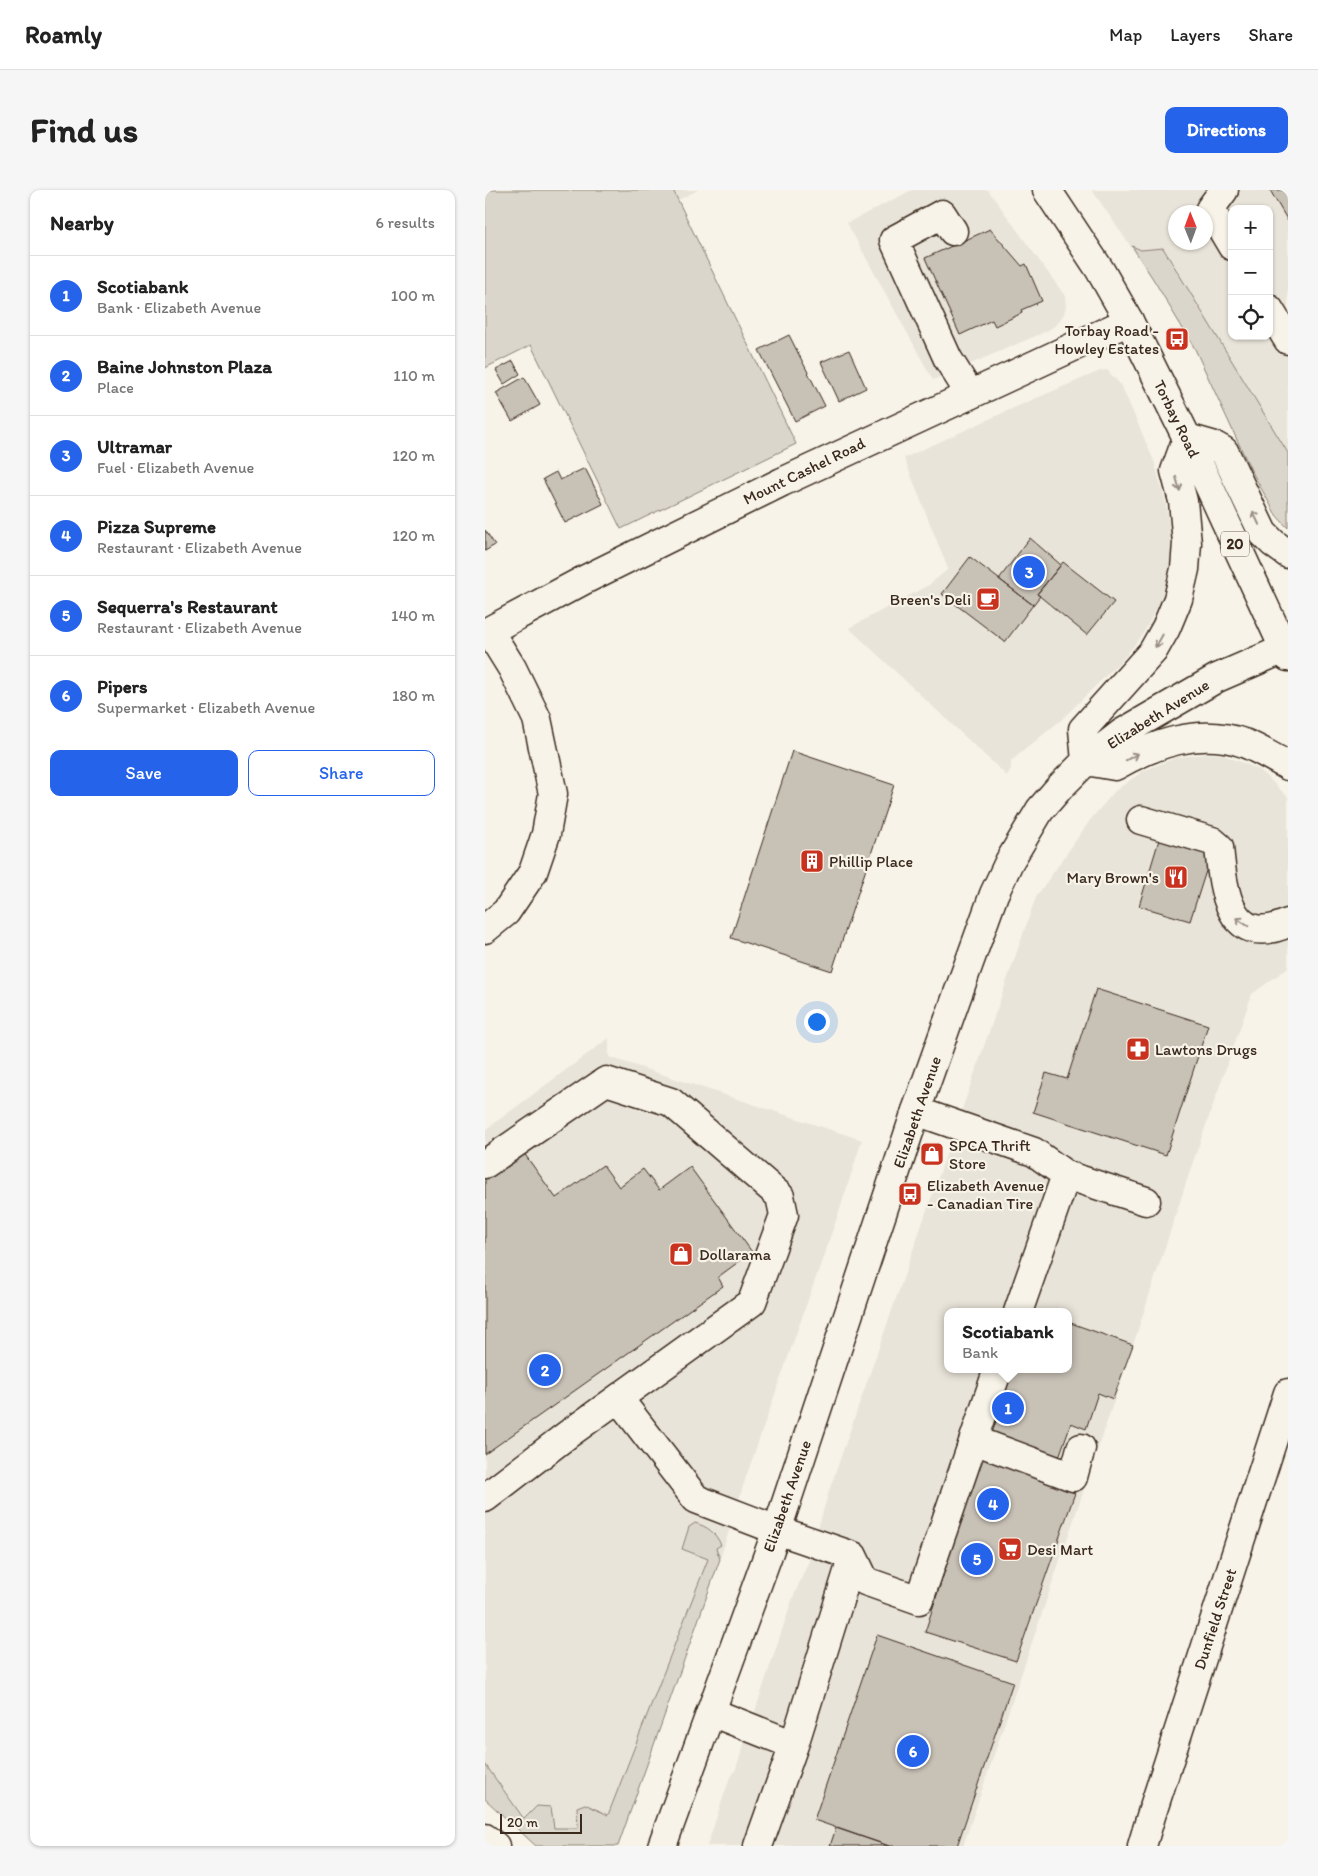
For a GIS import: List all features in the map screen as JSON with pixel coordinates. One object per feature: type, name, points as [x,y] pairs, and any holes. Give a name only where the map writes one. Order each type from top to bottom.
[{"type":"main road","name":"Torbay Road","points":[[1047,190],[1095,262],[1129,321],[1187,438],[1287,651]]},
{"type":"main road","points":[[1224,190],[1210,209],[1228,239]]},
{"type":"main road","points":[[953,231],[942,214],[894,240],[948,359],[970,394]]},
{"type":"main road","points":[[1273,316],[1288,340]]},
{"type":"main road","name":"Mount Cashel Road","points":[[487,632],[585,578],[755,495],[1129,321]]},
{"type":"main road","points":[[1288,554],[1263,533],[1224,451],[1215,446],[1187,438],[1175,472],[1183,501],[1187,543],[1185,569],[1178,599],[1166,628],[1153,651],[1083,729],[1087,761],[1115,766],[1139,753],[1162,744],[1191,737],[1222,739],[1242,743],[1261,750],[1288,766]]},
{"type":"main road","points":[[485,929],[506,912],[533,872],[546,834],[553,794],[537,719],[512,668],[487,632]]},
{"type":"main road","name":"Elizabeth Avenue","points":[[662,1846],[777,1530],[916,1111],[988,911],[1009,862],[1040,810],[1059,788],[1087,761],[1122,733],[1217,678],[1287,651]]},
{"type":"main road","points":[[1141,820],[1212,841],[1219,847],[1227,903],[1239,921],[1255,929],[1271,929],[1288,923]]},
{"type":"main road","points":[[485,1164],[606,1081],[671,1102],[780,1196],[784,1215],[752,1302],[567,1435],[485,1498]]},
{"type":"main road","points":[[916,1111],[1034,1152],[1066,1175],[1146,1201]]},
{"type":"main road","points":[[1019,1308],[1066,1175]]},
{"type":"main road","points":[[619,1399],[696,1499],[853,1556],[865,1581],[919,1600],[997,1373]]},
{"type":"main road","name":"Dunfield Street","points":[[1143,1846],[1154,1806],[1288,1393]]},
{"type":"main road","points":[[974,1440],[1073,1477],[1081,1448]]},
{"type":"main road","points":[[758,1846],[794,1745],[853,1556]]},
{"type":"main road","points":[[711,1712],[794,1745]]},
{"type":"main road","points":[[485,1838],[495,1846]]},
{"type":"shaded area","points":[[485,190],[673,190],[796,444],[621,529],[531,345],[485,368]]},
{"type":"shaded area","points":[[673,190],[698,190],[678,200]]},
{"type":"shaded area","points":[[912,190],[988,190],[1065,296],[1066,306],[1064,314],[1057,324],[1047,331],[933,380],[847,223]]},
{"type":"shaded area","points":[[1092,190],[1288,190],[1288,528],[1276,515],[1251,470],[1195,349],[1155,282]]},
{"type":"shaded area","points":[[1132,246],[1141,250],[1163,248],[1288,453],[1288,528],[1276,515],[1251,470],[1195,349]]},
{"type":"shaded area","points":[[1107,370],[1120,384],[1154,461],[1165,499],[1171,535],[1171,566],[1162,598],[1143,634],[1125,657],[1061,720],[1011,761],[1011,768],[1007,776],[849,628],[929,585],[948,569],[904,458],[1018,406],[1100,371]]},
{"type":"shaded area","points":[[1222,754],[1260,770],[1288,797],[1288,968],[1252,994],[1192,1165],[963,1846],[707,1846],[729,1780],[735,1771],[792,1600],[808,1563],[829,1491],[1036,897],[1091,819],[1115,791],[1143,771],[1177,757]]},
{"type":"shaded area","points":[[609,1038],[609,1057],[862,1140],[840,1209],[746,1477],[720,1559],[618,1846],[536,1846],[485,1799],[485,1130]]},
{"type":"shaded area","points":[[695,1523],[704,1526],[714,1533],[721,1545],[716,1548],[720,1559],[618,1846],[536,1846],[485,1799],[485,1764],[524,1819],[537,1806],[551,1807],[554,1828],[578,1828],[577,1807],[585,1804],[608,1815],[708,1559],[682,1549],[689,1527]]},
{"type":"building","points":[[1270,190],[1288,190],[1288,221],[1275,199]]},
{"type":"building","points":[[990,229],[1022,266],[1026,264],[1042,301],[1021,310],[1022,313],[995,326],[992,320],[960,335],[925,258]]},
{"type":"building","points":[[789,335],[825,406],[795,421],[759,350]]},
{"type":"building","points":[[849,350],[866,388],[839,401],[821,362]]},
{"type":"building","points":[[513,361],[520,374],[504,384],[496,370]]},
{"type":"building","points":[[524,377],[540,405],[512,421],[496,393]]},
{"type":"building","points":[[585,468],[603,504],[565,523],[543,479],[556,472],[560,480]]},
{"type":"building","points":[[485,530],[495,545],[485,551]]},
{"type":"building","points":[[1030,538],[1061,565],[1037,594],[1040,596],[1033,605],[999,579]]},
{"type":"building","name":"Breen's Deli","points":[[970,557],[1033,605],[1005,642],[942,594]]},
{"type":"building","points":[[1063,562],[1114,602],[1087,635],[1037,594]]},
{"type":"building","name":"Phillip Place","points":[[792,751],[894,785],[832,971],[731,938]]},
{"type":"building","name":"Mary Brown's","points":[[1161,833],[1213,849],[1190,921],[1139,906]]},
{"type":"building","name":"Lawtons Drugs","points":[[1096,989],[1208,1025],[1166,1155],[1033,1112],[1046,1073],[1067,1079]]},
{"type":"building","points":[[521,1149],[556,1198],[603,1165],[619,1187],[643,1169],[659,1190],[690,1167],[752,1252],[718,1277],[723,1286],[485,1454],[485,1174]]},
{"type":"building","points":[[1072,1323],[1133,1345],[1113,1399],[1098,1393],[1086,1429],[1071,1423],[1059,1457],[991,1432],[1012,1373],[1072,1373]]},
{"type":"building","points":[[981,1458],[1075,1493],[1016,1661],[925,1632]]},
{"type":"building","points":[[877,1635],[1013,1682],[957,1846],[889,1846],[814,1820]]},
{"type":"building","points":[[836,1828],[889,1846],[830,1846]]},
{"type":"place","name":"Torbay Road - Howley Estates","points":[[1177,339]]},
{"type":"place","name":"Ultramar","points":[[1029,572]]},
{"type":"place","name":"Breen's Deli","points":[[988,599]]},
{"type":"place","name":"Phillip Place","points":[[812,861]]},
{"type":"place","name":"Mary Brown's","points":[[1176,877]]},
{"type":"place","name":"Lawtons Drugs","points":[[1138,1049]]},
{"type":"place","name":"SPCA Thrift Store","points":[[932,1154]]},
{"type":"place","name":"Elizabeth Avenue - Canadian Tire","points":[[910,1194]]},
{"type":"place","name":"Dollarama","points":[[681,1254]]},
{"type":"place","name":"Baine Johnston Plaza","points":[[545,1370]]},
{"type":"place","name":"Scotiabank","points":[[1008,1408]]},
{"type":"place","name":"Pizza Supreme","points":[[993,1504]]},
{"type":"place","name":"Desi Mart","points":[[1010,1549]]},
{"type":"place","name":"Sequerra's Restaurant","points":[[977,1559]]},
{"type":"place","name":"Pipers","points":[[913,1751]]}]
